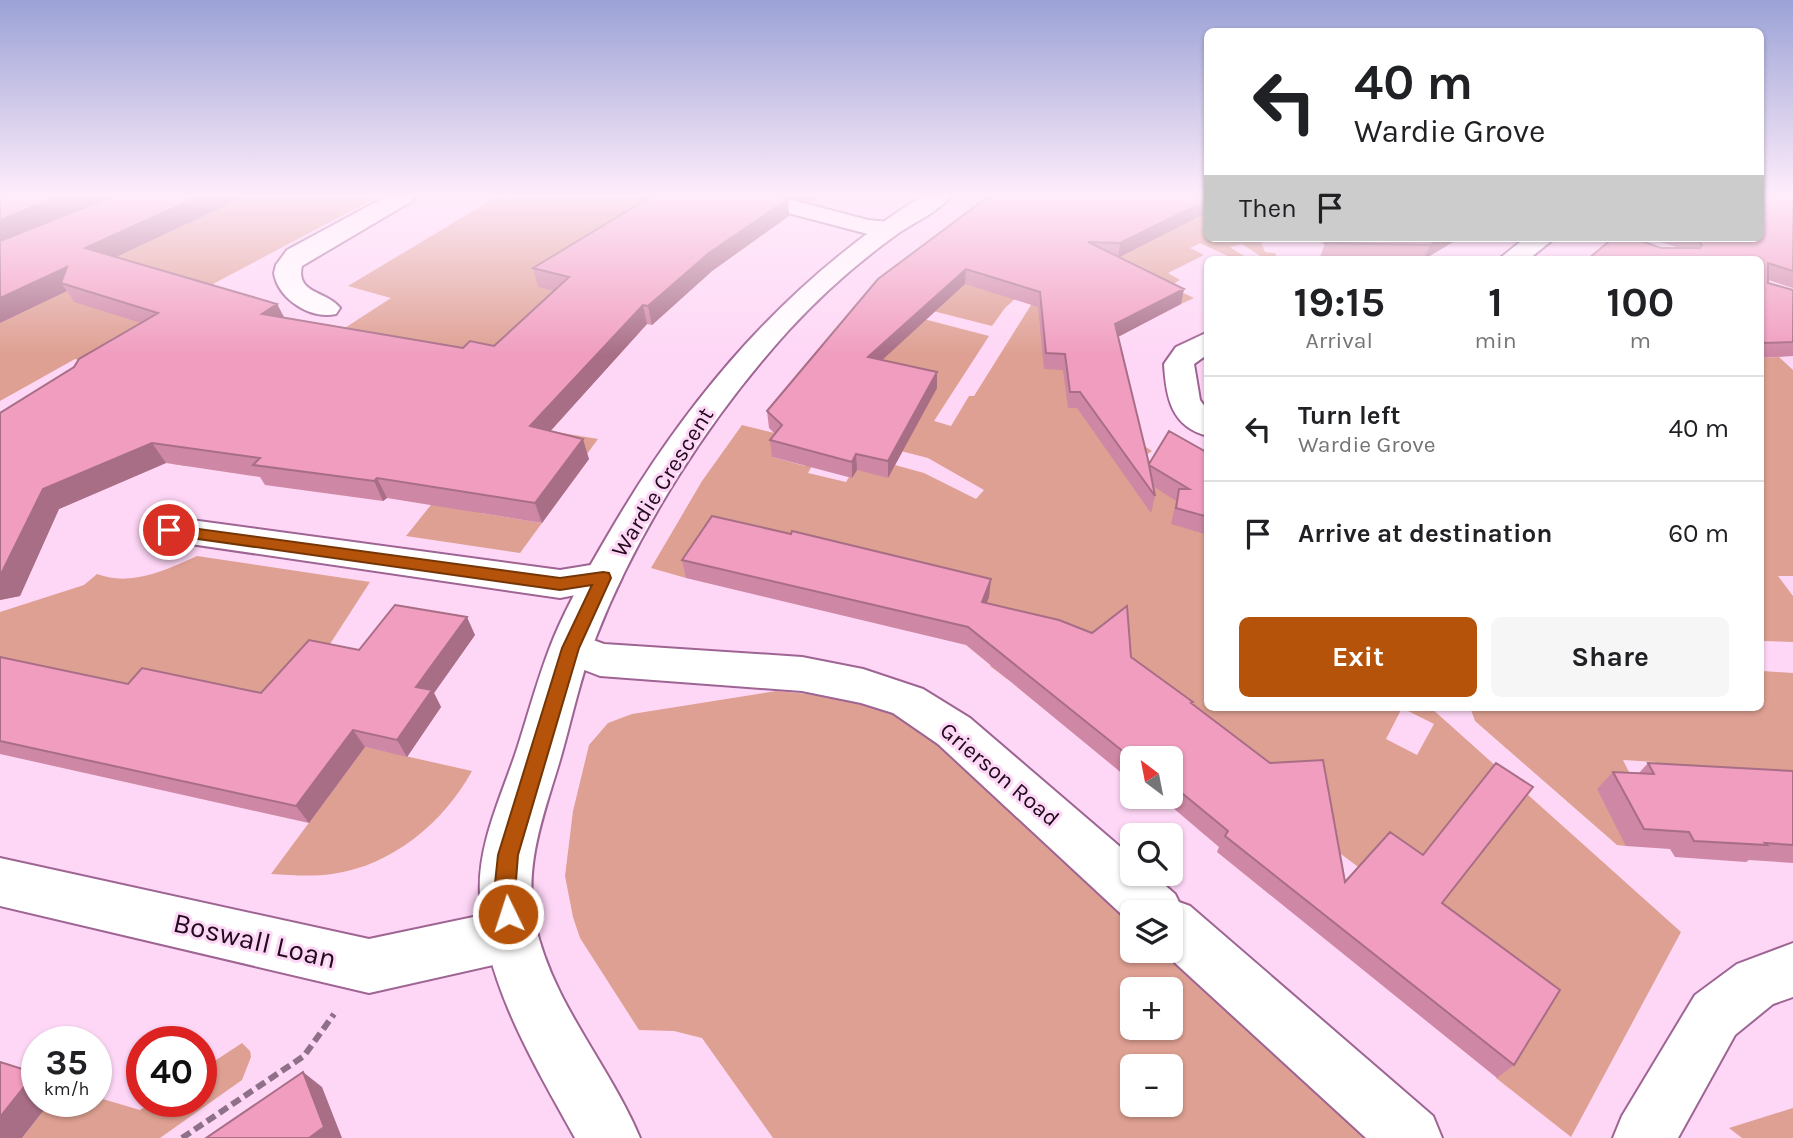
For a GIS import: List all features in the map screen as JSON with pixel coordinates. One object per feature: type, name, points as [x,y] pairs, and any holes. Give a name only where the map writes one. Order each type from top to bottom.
[{"type":"street","points":[[308,249],[289,262],[286,270],[289,282],[305,302],[326,308]]},
{"type":"street","name":"Wardie Crescent","points":[[609,1138],[562,1055],[532,994],[511,935],[505,893],[508,855],[571,648],[603,578],[670,460],[738,369],[821,283],[863,249]]},
{"type":"street","points":[[1204,343],[1187,354],[1179,364],[1183,405],[1204,424]]},
{"type":"street","points":[[169,530],[560,584],[603,578]]},
{"type":"street","name":"Grierson Road","points":[[571,648],[600,660],[802,674],[863,686],[908,702],[954,731],[1144,900]]},
{"type":"street","name":"Boswall Loan","points":[[0,882],[369,966],[511,935]]},
{"type":"street","points":[[1183,935],[1412,1138]]},
{"type":"street","points":[[1644,1138],[1715,1015],[1756,983],[1793,970]]},
{"type":"path","points":[[182,1138],[304,1056],[369,966]]},
{"type":"shaded area","points":[[133,249],[279,249],[194,294],[334,335],[391,298],[348,286],[409,249],[604,249],[549,274],[537,284],[559,292],[575,328],[633,339],[550,431],[598,439],[584,458],[480,513],[542,523],[520,553],[406,536],[471,455],[186,466],[173,464],[174,456],[0,488],[109,368],[75,359],[0,401],[0,323],[92,279],[80,274]]},
{"type":"shaded area","points":[[1111,249],[1192,249],[1204,255],[1168,273],[1180,280],[1169,286],[1194,298],[1181,304],[1143,286],[1108,342],[1063,370],[1112,409],[1143,445],[1152,451],[1125,469],[1204,516],[1204,711],[1400,711],[1386,739],[1417,755],[1434,724],[1408,711],[1434,711],[1681,932],[1571,1137],[1496,1078],[1542,1005],[1297,821],[1221,847],[1199,830],[1232,797],[1216,745],[1058,640],[1007,679],[990,666],[1004,648],[980,619],[988,597],[686,578],[651,568],[702,481],[742,425],[787,436],[772,457],[805,466],[818,455],[808,473],[846,482],[854,469],[888,477],[895,465],[924,473],[976,499],[984,490],[928,458],[846,437],[870,305],[989,336],[934,421],[951,426],[969,396],[974,396],[1031,305],[1029,286],[1005,308],[992,326],[878,297],[1100,255]],"holes":[[[1519,804],[1496,835],[1459,811]]]},
{"type":"shaded area","points":[[1213,249],[1233,249],[1244,256],[1228,256]]},
{"type":"shaded area","points":[[1250,249],[1264,249],[1276,256],[1260,256]]},
{"type":"shaded area","points":[[1779,357],[1793,370],[1793,576],[1778,576],[1793,596],[1793,642],[1764,641],[1764,358]]},
{"type":"shaded area","points":[[197,556],[370,582],[321,658],[320,720],[0,671],[0,612],[84,585],[97,574],[110,578],[135,578]]},
{"type":"shaded area","points":[[1764,671],[1793,673],[1793,790],[1667,783],[1655,762],[1623,760],[1639,792],[1626,846],[1617,845],[1475,721],[1471,711],[1764,711]]},
{"type":"shaded area","points":[[776,691],[849,700],[884,710],[918,725],[1120,908],[1120,963],[1180,963],[1369,1138],[773,1138],[702,1038],[674,1031],[639,1030],[580,938],[565,876],[573,811],[589,745],[608,723],[632,714]]},
{"type":"shaded area","points":[[365,747],[472,771],[447,807],[431,824],[414,839],[375,862],[324,875],[271,874]]},
{"type":"shaded area","points":[[242,1043],[250,1051],[251,1057],[242,1080],[217,1098],[217,1059]]},
{"type":"shaded area","points":[[112,1102],[126,1106],[126,1117],[190,1117],[160,1138],[22,1138],[38,1117],[112,1117]]},
{"type":"shaded area","points":[[1793,1108],[1793,1138],[1742,1138],[1729,1128]]},
{"type":"building","points":[[0,249],[89,249],[277,304],[262,314],[463,348],[470,341],[494,346],[569,277],[533,268],[564,249],[715,249],[648,306],[643,305],[530,426],[583,439],[535,503],[377,478],[374,481],[253,465],[260,458],[152,443],[43,489],[0,576],[0,413],[74,367],[79,359],[158,313],[61,283],[67,267],[0,298]]},
{"type":"building","points":[[918,249],[1103,249],[1184,289],[1115,324],[1149,464],[1169,431],[1204,451],[1204,516],[1176,508],[1179,489],[1189,489],[1149,465],[1155,496],[1080,392],[1070,392],[1065,354],[1046,353],[1040,292],[966,269],[868,357],[937,372],[888,461],[856,454],[852,462],[770,440],[782,425],[767,411],[878,279]]},
{"type":"building","points":[[1600,249],[1793,249],[1793,271],[1768,263],[1768,283],[1793,290],[1793,342],[1764,343],[1764,256],[1592,256]]},
{"type":"building","points":[[712,516],[791,534],[792,531],[991,579],[982,602],[1059,620],[1092,633],[1127,606],[1131,657],[1270,763],[1323,760],[1345,882],[1390,832],[1423,855],[1496,763],[1533,787],[1442,903],[1560,990],[1514,1065],[1225,836],[1228,831],[1183,794],[1183,746],[1120,746],[1120,749],[968,627],[682,560]]},
{"type":"building","points":[[395,605],[467,617],[416,687],[432,690],[397,740],[353,730],[296,806],[0,741],[0,657],[128,684],[142,668],[261,693],[309,640],[359,650]]},
{"type":"building","points":[[1648,763],[1793,771],[1793,845],[1694,841],[1689,832],[1644,829],[1613,772],[1654,774]]},
{"type":"building","points":[[0,1062],[21,1069],[21,1091],[0,1117]]},
{"type":"building","points":[[303,1072],[324,1127],[309,1138],[206,1138]]},
{"type":"route","points":[[169,530],[560,584],[603,578],[571,648],[508,855],[505,893],[508,914]]}]
